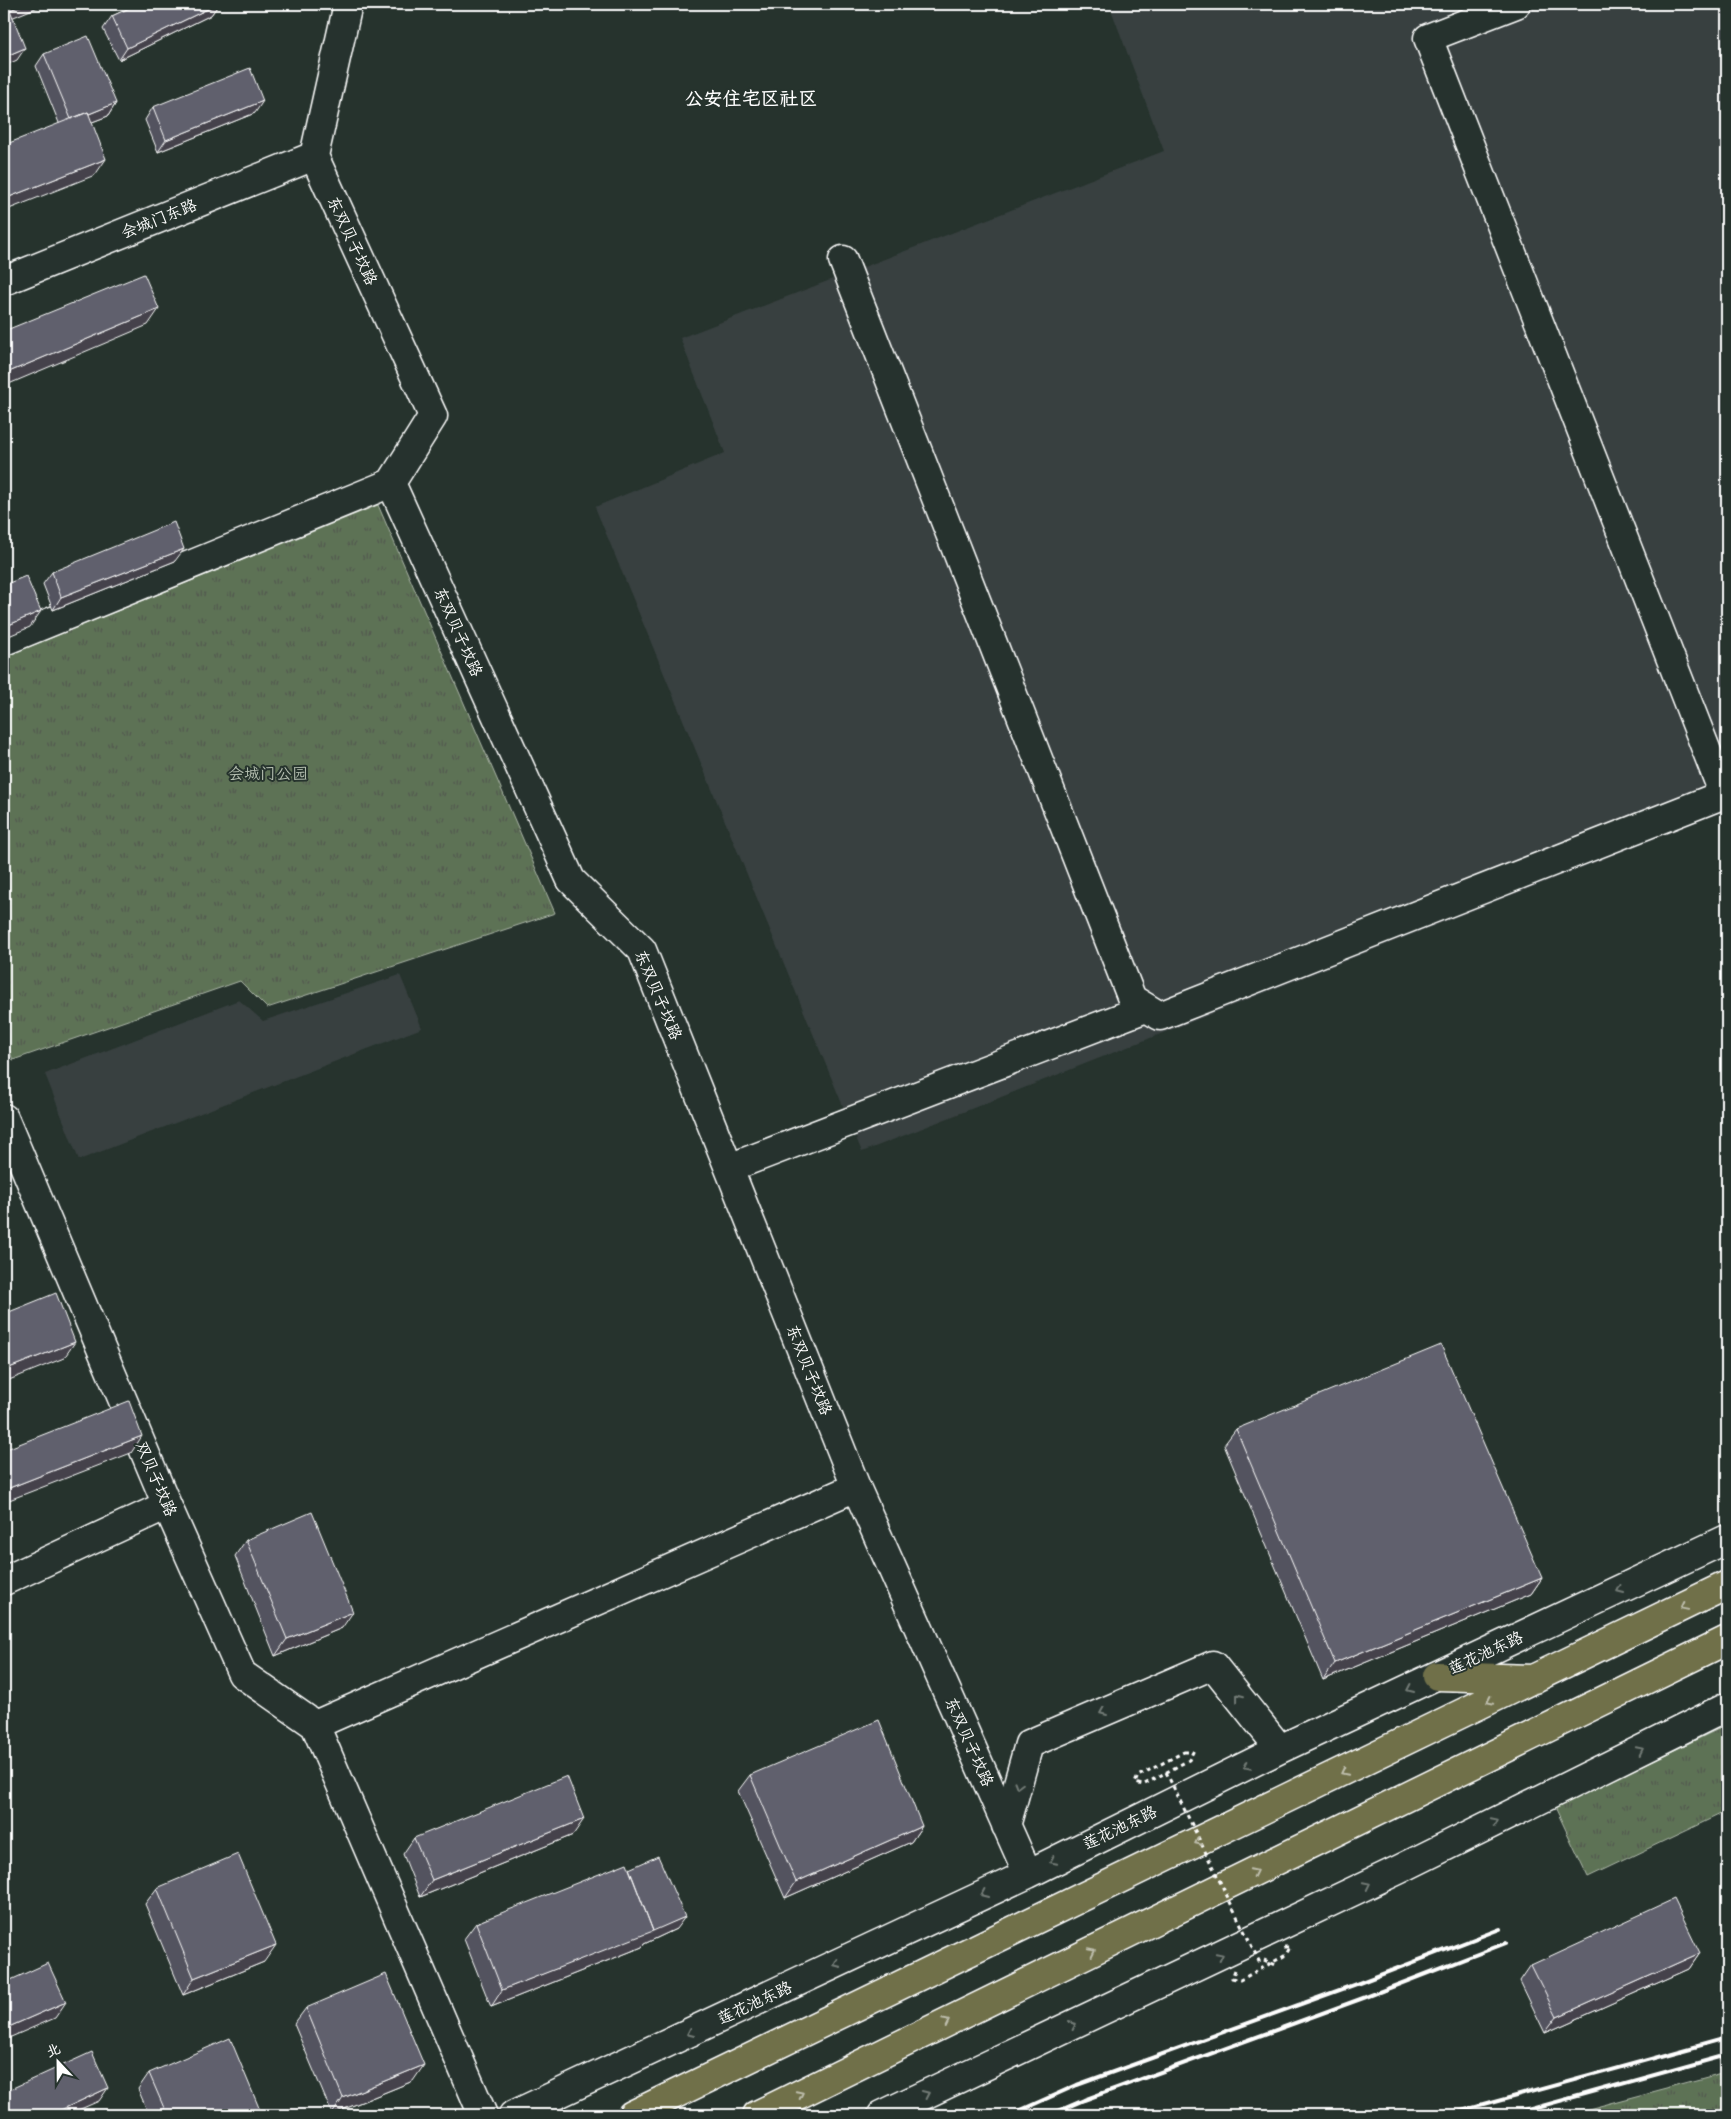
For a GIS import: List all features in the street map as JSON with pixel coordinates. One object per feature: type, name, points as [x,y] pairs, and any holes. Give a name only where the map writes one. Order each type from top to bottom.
[{"type":"highway","points":[[632,2115],[1538,1679],[1727,1585]]},
{"type":"highway","points":[[757,2115],[1727,1640]]},
{"type":"highway","points":[[1437,1676],[1538,1679]]},
{"type":"street","points":[[314,156],[348,4]]},
{"type":"street","points":[[843,260],[1132,999],[1160,1016],[1726,794],[1428,38],[1516,4]]},
{"type":"street","name":"会城门东路","points":[[4,281],[314,156]]},
{"type":"street","name":"东双贝子坟路","points":[[314,156],[432,416],[391,483],[571,880],[642,950],[856,1487],[1028,1874]]},
{"type":"street","points":[[4,641],[391,483]]},
{"type":"street","points":[[729,1168],[1146,1008]]},
{"type":"street","name":"双贝子坟路","points":[[4,1118],[167,1505],[242,1674],[315,1725]]},
{"type":"street","points":[[483,2115],[315,1725],[856,1487]]},
{"type":"street","points":[[4,1581],[167,1505]]},
{"type":"street","name":"莲花池东路","points":[[513,2115],[1028,1874],[1280,1749],[1727,1539]]},
{"type":"street","points":[[1006,1826],[1030,1744],[1213,1664],[1280,1749]]},
{"type":"street","points":[[882,2115],[1398,1870],[1727,1707]]},
{"type":"path","points":[[1184,1752],[1193,1752],[1189,1760],[1166,1772],[1143,1785],[1135,1783],[1138,1776],[1184,1752]]},
{"type":"path","points":[[1166,1772],[1262,1967]]},
{"type":"path","points":[[1235,1970],[1232,1978],[1240,1980],[1286,1955],[1290,1947],[1281,1947]]},
{"type":"shaded area","points":[[1109,4],[1727,4],[1727,810],[862,1152],[595,507],[725,453],[680,338],[1164,151]]},
{"type":"shaded area","points":[[400,975],[422,1028],[79,1160],[45,1074],[239,1000],[263,1021]]},
{"type":"green space","name":"会城门公园","points":[[378,505],[555,913],[267,1008],[240,981],[13,1060],[4,1037],[4,657]]},
{"type":"green space","points":[[1727,1725],[1727,1811],[1588,1877],[1555,1807]]},
{"type":"green space","points":[[1727,2072],[1727,2115],[1566,2115]]},
{"type":"building","points":[[4,4],[25,4],[10,10],[25,48],[4,57]]},
{"type":"building","points":[[138,4],[218,4],[127,48],[112,16]]},
{"type":"building","points":[[88,36],[116,103],[71,119],[44,54]]},
{"type":"building","points":[[250,68],[263,101],[166,140],[153,107]]},
{"type":"building","points":[[88,112],[106,159],[4,199],[4,145]]},
{"type":"building","points":[[144,274],[159,309],[4,374],[4,331]]},
{"type":"building","points":[[174,522],[184,549],[61,597],[52,572]]},
{"type":"building","points":[[26,576],[41,611],[4,627],[4,585]]},
{"type":"building","points":[[56,1293],[75,1342],[4,1370],[4,1314]]},
{"type":"building","points":[[1441,1345],[1542,1578],[1335,1663],[1236,1429]]},
{"type":"building","points":[[129,1401],[142,1436],[4,1490],[4,1450]]},
{"type":"building","points":[[312,1512],[353,1612],[287,1639],[246,1540]]},
{"type":"building","points":[[879,1720],[922,1826],[796,1882],[750,1775]]},
{"type":"building","points":[[567,1776],[584,1819],[432,1880],[414,1838]]},
{"type":"building","points":[[238,1854],[276,1945],[194,1978],[157,1888]]},
{"type":"building","points":[[658,1856],[685,1917],[653,1931],[629,1869]]},
{"type":"building","points":[[627,1863],[653,1931],[502,1990],[476,1923]]},
{"type":"building","points":[[1674,1899],[1700,1953],[1557,2017],[1531,1965]]},
{"type":"building","points":[[48,1963],[66,2002],[4,2029],[4,1983]]},
{"type":"building","points":[[386,1974],[424,2065],[343,2098],[306,2008]]},
{"type":"building","points":[[230,2038],[262,2115],[167,2115],[149,2073]]},
{"type":"building","points":[[92,2052],[108,2088],[50,2115],[4,2115],[4,2092]]},
{"type":"railway","points":[[1010,2115],[1077,2085],[1359,1983],[1500,1929]]},
{"type":"railway","points":[[1049,2115],[1084,2100],[1366,1997],[1506,1943]]},
{"type":"railway","points":[[1447,2115],[1727,2038]]},
{"type":"railway","points":[[1509,2115],[1727,2055]]},
{"type":"district","name":"公安住宅区社区","points":[[751,99]]}]
